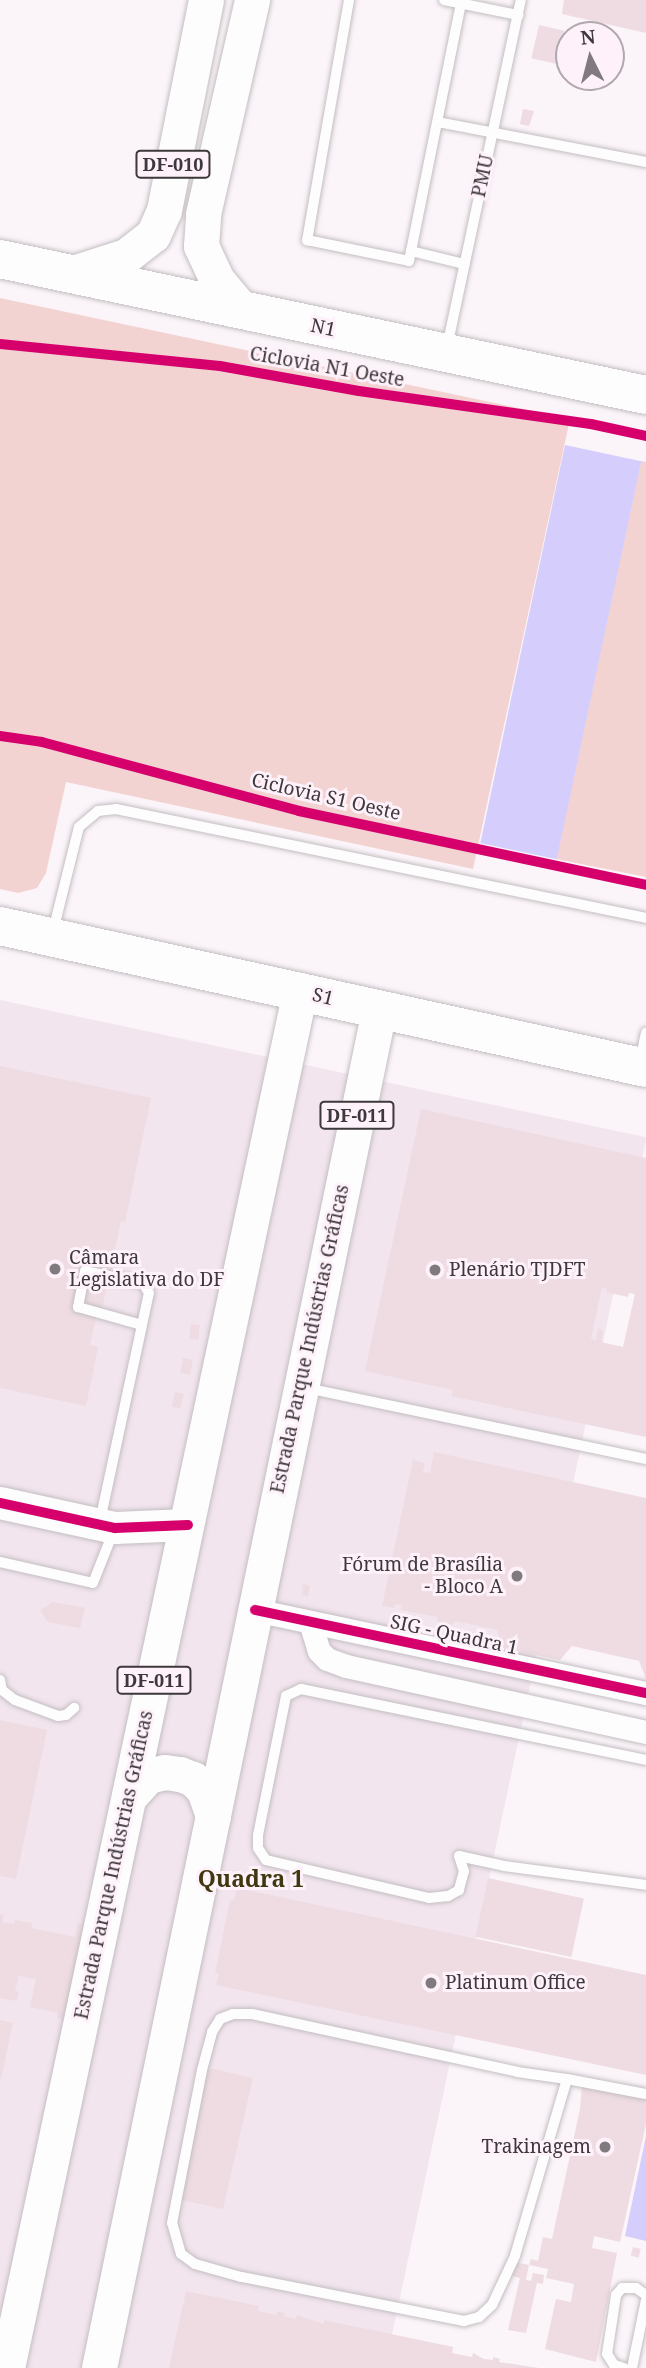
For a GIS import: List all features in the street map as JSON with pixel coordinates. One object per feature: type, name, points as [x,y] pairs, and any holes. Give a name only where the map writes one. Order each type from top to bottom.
[{"type":"highway","name":"N1","points":[[0,259],[243,312],[646,394]]},
{"type":"highway","name":"S1","points":[[0,926],[379,1010],[644,1056]]},
{"type":"main road","name":"DF-010","points":[[70,274],[126,256],[153,235],[164,210],[206,0]]},
{"type":"main road","name":"DF-010","points":[[243,312],[217,281],[201,246],[203,214],[251,0]]},
{"type":"main road","name":"Estrada Parque Indústrias Gráficas","points":[[7,2368],[300,991]]},
{"type":"main road","name":"Estrada Parque Indústrias Gráficas","points":[[99,2368],[379,1010]]},
{"type":"main road","points":[[129,1797],[148,1776],[166,1772],[180,1774],[193,1779],[204,1790],[213,1816]]},
{"type":"street","points":[[0,1503],[107,1526],[156,1547],[180,1564]]},
{"type":"street","points":[[107,1526],[188,1525]]},
{"type":"street","name":"SIG - Quadra 1","points":[[255,1611],[646,1693]]},
{"type":"street","points":[[310,1622],[319,1651],[327,1659],[346,1666],[646,1732]]},
{"type":"lane","points":[[349,0],[307,240],[409,261],[461,3]]},
{"type":"lane","points":[[444,0],[518,15]]},
{"type":"lane","name":"PMU","points":[[446,353],[521,0]]},
{"type":"lane","points":[[439,122],[646,162]]},
{"type":"lane","points":[[411,250],[464,264]]},
{"type":"lane","points":[[51,937],[79,827],[98,811],[116,809],[646,918]]},
{"type":"lane","points":[[0,1562],[93,1583],[107,1526],[149,1293],[143,1283],[85,1271],[78,1307],[142,1325]]},
{"type":"lane","points":[[300,1387],[646,1459]]},
{"type":"lane","points":[[0,1680],[2,1690],[15,1700],[58,1716],[66,1715],[74,1708]]},
{"type":"lane","points":[[646,1760],[301,1689],[286,1696],[282,1707],[258,1835],[258,1848],[266,1860],[429,1898],[448,1896],[459,1890],[464,1871],[459,1856],[505,1866],[646,1885]]},
{"type":"lane","points":[[567,2079],[515,2256],[492,2305],[479,2317],[464,2321],[241,2277],[195,2264],[181,2254],[174,2239],[172,2223],[175,2198],[202,2070],[212,2032],[220,2020],[233,2014],[252,2014],[506,2070],[567,2079],[646,2094]]},
{"type":"lane","points":[[625,2368],[614,2365],[607,2354],[616,2294],[622,2288],[636,2288],[646,2297],[632,2368]]},
{"type":"shaded area","points":[[0,298],[570,419],[473,869],[66,782],[46,873],[37,888],[18,893],[0,889]]},
{"type":"shaded area","points":[[565,445],[641,461],[557,859],[480,843]]},
{"type":"shaded area","points":[[641,461],[646,462],[646,877],[556,859]]},
{"type":"shaded area","points":[[0,1000],[646,1137],[385,2368],[0,2368]]},
{"type":"shaded area","points":[[646,2136],[646,2241],[625,2236]]},
{"type":"building","points":[[564,0],[646,0],[646,33],[625,28],[625,21],[593,21],[562,14]]},
{"type":"building","points":[[539,25],[555,29],[555,64],[531,58]]},
{"type":"building","points":[[523,109],[534,111],[529,126],[520,124]]},
{"type":"building","name":"Câmara Legislativa do DF","points":[[0,1066],[151,1098],[125,1222],[121,1221],[100,1318],[96,1317],[90,1345],[98,1347],[86,1406],[0,1388]]},
{"type":"building","points":[[421,1109],[646,1158],[646,1437],[451,1396],[453,1390],[365,1371]],"holes":[[[602,1287],[607,1289],[606,1292],[628,1297],[629,1293],[635,1294],[623,1347],[601,1342],[603,1331],[598,1328],[596,1340],[591,1339]]]},
{"type":"building","points":[[191,1324],[200,1325],[198,1340],[189,1339]]},
{"type":"building","points":[[183,1358],[193,1360],[190,1375],[180,1373]]},
{"type":"building","points":[[175,1392],[184,1394],[180,1409],[172,1407]]},
{"type":"building","name":"Fórum de Brasília - Bloco A","points":[[434,1452],[646,1498],[646,1679],[639,1661],[572,1646],[560,1660],[503,1648],[497,1630],[455,1621],[452,1625],[438,1622],[437,1617],[401,1610],[402,1605],[395,1604],[394,1608],[382,1606],[413,1460],[425,1463],[423,1472],[430,1473]]},
{"type":"building","points":[[303,1584],[310,1586],[308,1596],[302,1595]]},
{"type":"building","points":[[53,1602],[85,1608],[80,1628],[48,1622],[40,1610]]},
{"type":"building","points":[[0,1720],[47,1730],[16,1879],[0,1876]]},
{"type":"building","points":[[488,1878],[584,1898],[571,1957],[476,1937]]},
{"type":"building","name":"Platinum Office","points":[[237,1888],[646,1975],[646,2075],[216,1985],[219,1973],[215,1973],[230,1900],[234,1900]]},
{"type":"building","points":[[0,1914],[4,1915],[2,1922],[14,1924],[15,1920],[32,1923],[32,1928],[75,1937],[78,1923],[84,1924],[64,2020],[57,2018],[58,2013],[30,2007],[36,1979],[19,1976],[15,1991],[19,1992],[17,2001],[0,1998]]},
{"type":"building","points":[[0,2020],[13,2023],[1,2079],[0,2079]]},
{"type":"building","points":[[213,2069],[253,2078],[223,2209],[178,2199],[205,2071]]},
{"type":"building","name":"Trakinagem","points":[[582,2085],[646,2098],[646,2124],[620,2242],[594,2236],[592,2248],[617,2253],[596,2362],[545,2349],[556,2299],[571,2302],[574,2284],[546,2278],[548,2269],[529,2265],[531,2259],[538,2261],[543,2237],[552,2239],[580,2109]]},
{"type":"building","points":[[633,2247],[641,2249],[639,2258],[631,2256]]},
{"type":"building","points":[[515,2262],[529,2265],[526,2280],[531,2281],[533,2273],[544,2275],[543,2284],[537,2283],[526,2333],[508,2330],[520,2278],[512,2276]]},
{"type":"building","points":[[186,2291],[259,2306],[258,2311],[277,2315],[277,2311],[285,2313],[284,2316],[296,2319],[297,2315],[324,2324],[324,2320],[453,2347],[452,2353],[472,2357],[473,2353],[484,2359],[493,2360],[493,2357],[500,2359],[499,2362],[539,2368],[169,2368]]},
{"type":"cycle path","name":"Ciclovia N1 Oeste","points":[[0,344],[220,366],[359,391],[591,424],[646,436]]},
{"type":"cycle path","name":"Ciclovia S1 Oeste","points":[[0,736],[42,742],[299,811],[646,885]]},
{"type":"cycle path","points":[[0,1503],[115,1528],[188,1525]]},
{"type":"cycle path","points":[[255,1610],[646,1693]]},
{"type":"place","name":"Câmara Legislativa do DF","points":[[55,1269]]},
{"type":"place","name":"Plenário TJDFT","points":[[435,1270]]},
{"type":"place","name":"Fórum de Brasília - Bloco A","points":[[517,1576]]},
{"type":"place","name":"Platinum Office","points":[[431,1983]]},
{"type":"place","name":"Trakinagem","points":[[605,2147]]},
{"type":"district","name":"Quadra 1","points":[[251,1878]]}]
